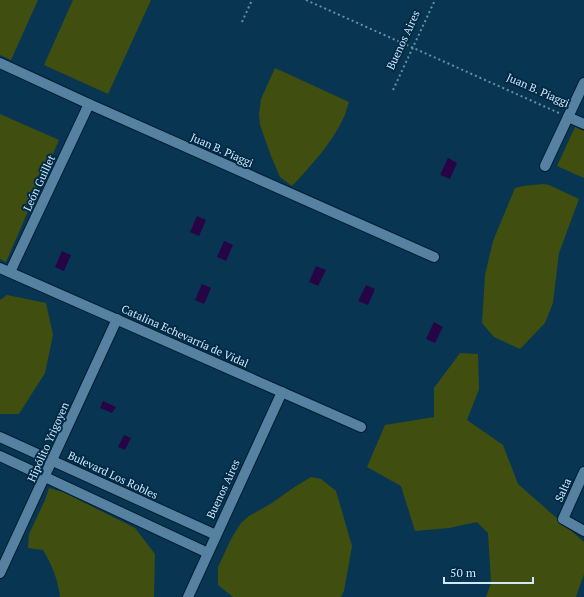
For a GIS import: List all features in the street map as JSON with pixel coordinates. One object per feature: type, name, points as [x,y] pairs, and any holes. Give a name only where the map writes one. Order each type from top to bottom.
[{"type":"street","name":"Juan B. Piaggi","points":[[0,63],[88,104],[434,257]]},
{"type":"street","points":[[545,166],[584,83]]},
{"type":"street","name":"León Guillet","points":[[10,272],[88,104]]},
{"type":"street","name":"Juan B. Piaggi","points":[[568,117],[584,124]]},
{"type":"street","name":"Catalina Echevarría de Vidal","points":[[0,268],[361,427]]},
{"type":"street","name":"Hipólito Yrigoyen","points":[[0,573],[117,320]]},
{"type":"street","name":"Buenos Aires","points":[[188,597],[282,392]]},
{"type":"street","name":"Bulevard Los Robles","points":[[0,437],[216,535]]},
{"type":"street","points":[[0,456],[208,553]]},
{"type":"street","name":"Salta","points":[[584,472],[563,518],[584,531]]},
{"type":"path","points":[[242,22],[252,0]]},
{"type":"path","name":"Juan B. Piaggi","points":[[306,0],[568,117]]},
{"type":"path","name":"Buenos Aires","points":[[393,90],[435,0]]},
{"type":"green space","points":[[0,0],[38,0],[11,60],[0,55]]},
{"type":"green space","points":[[73,0],[151,0],[108,94],[44,65]]},
{"type":"green space","points":[[275,68],[349,102],[344,117],[327,146],[292,186],[280,177],[260,125],[259,114],[261,99]]},
{"type":"green space","points":[[0,114],[59,140],[6,262],[0,259]]},
{"type":"green space","points":[[575,127],[584,131],[584,178],[557,166]]},
{"type":"green space","points":[[543,184],[549,185],[579,199],[559,253],[553,303],[545,323],[520,349],[494,337],[482,323],[485,275],[493,241],[515,188]]},
{"type":"green space","points":[[7,295],[46,303],[53,335],[45,373],[19,414],[0,414],[0,300]]},
{"type":"green space","points":[[460,353],[478,354],[479,389],[467,420],[503,445],[518,484],[584,542],[584,574],[576,597],[486,597],[491,583],[488,533],[477,522],[449,528],[415,531],[401,486],[367,467],[385,425],[434,417],[434,388]]},
{"type":"green space","points":[[311,477],[321,479],[336,491],[352,546],[344,591],[341,597],[233,597],[218,585],[218,567],[231,539],[241,523],[249,516],[272,503]]},
{"type":"green space","points":[[49,488],[63,492],[135,528],[155,554],[154,597],[60,597],[54,572],[43,550],[28,548],[29,534]]},
{"type":"shaded area","points":[[448,158],[457,163],[450,179],[440,175]]},
{"type":"shaded area","points":[[197,216],[206,220],[199,236],[190,232]]},
{"type":"shaded area","points":[[224,241],[233,245],[226,261],[217,257]]},
{"type":"shaded area","points":[[62,251],[71,255],[64,271],[55,267]]},
{"type":"shaded area","points":[[316,266],[326,270],[318,286],[309,282]]},
{"type":"shaded area","points":[[202,284],[211,288],[204,304],[195,300]]},
{"type":"shaded area","points":[[366,285],[375,289],[368,305],[358,301]]},
{"type":"shaded area","points":[[434,322],[443,327],[435,343],[426,339]]},
{"type":"shaded area","points":[[103,401],[116,407],[112,413],[100,408]]},
{"type":"shaded area","points":[[124,435],[131,438],[125,450],[118,447]]}]
